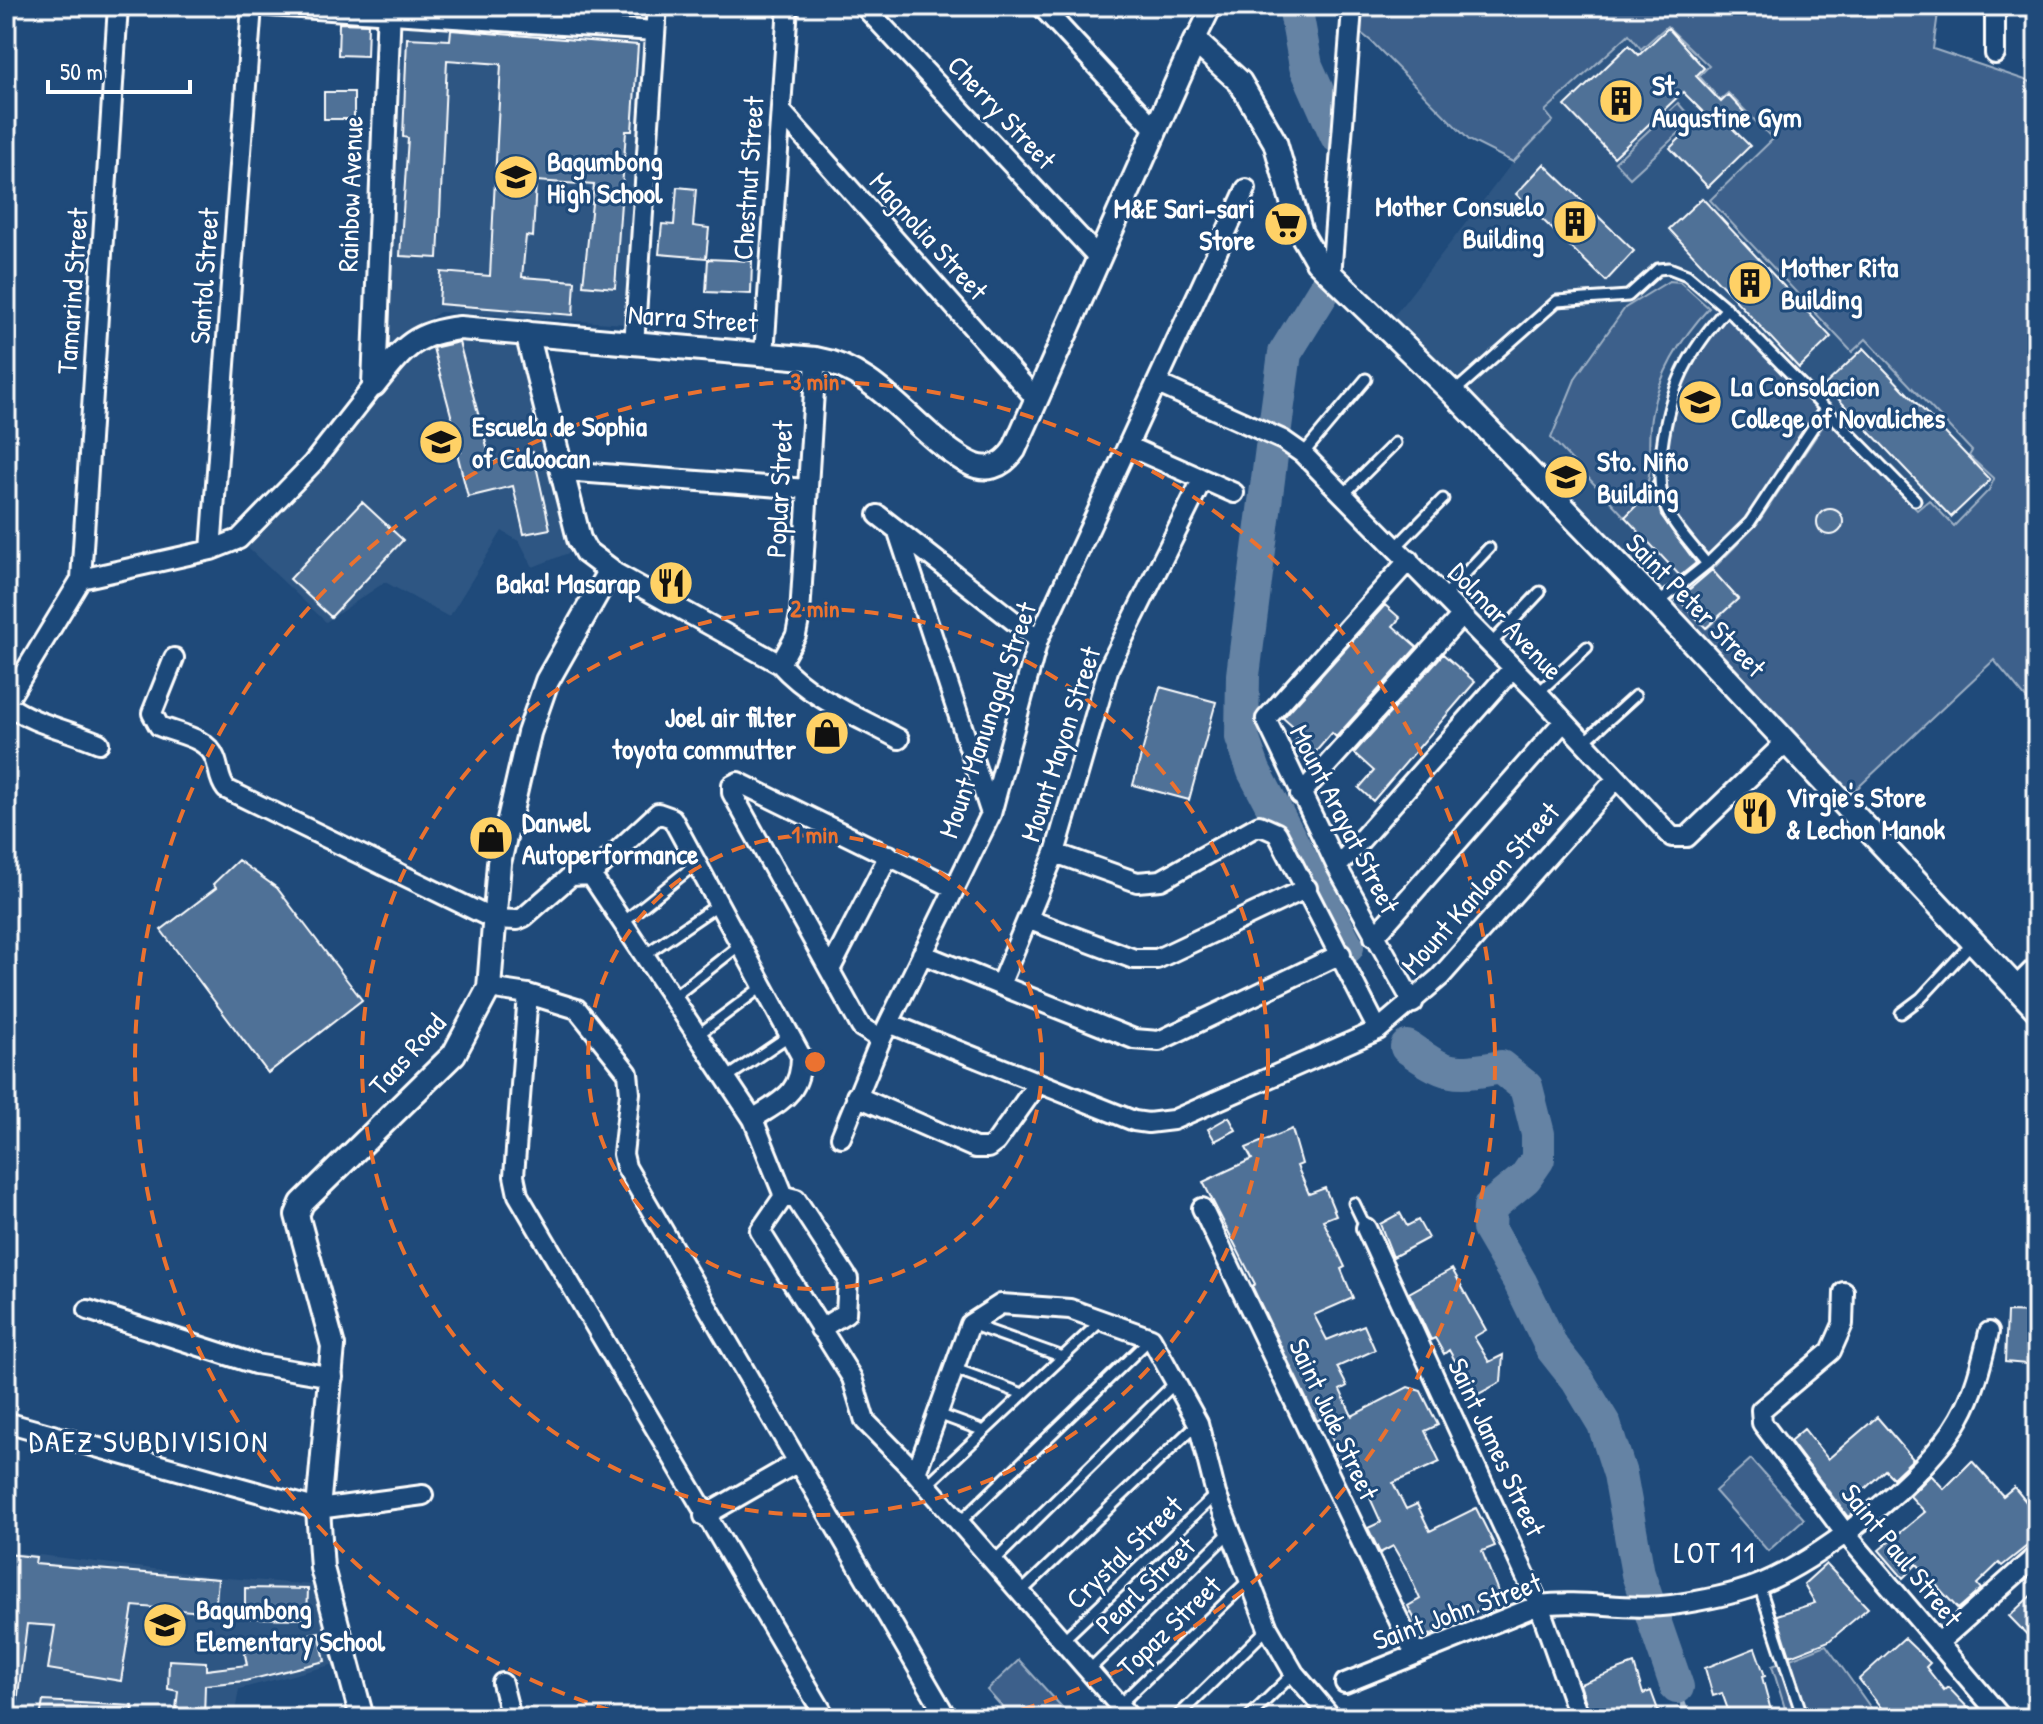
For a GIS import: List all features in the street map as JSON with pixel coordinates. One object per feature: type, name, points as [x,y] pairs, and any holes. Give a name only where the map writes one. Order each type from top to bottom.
[{"type":"street","name":"Tamarind Street","points":[[81,579],[118,6]]},
{"type":"street","name":"Santol Street","points":[[211,550],[252,6]]},
{"type":"street","points":[[269,6],[528,14],[655,31]]},
{"type":"street","points":[[634,345],[657,6]]},
{"type":"street","name":"Chestnut Street","points":[[764,354],[788,6]]},
{"type":"street","name":"Cherry Street","points":[[864,6],[1099,258]]},
{"type":"street","points":[[1041,6],[1156,130]]},
{"type":"street","name":"Narra Street","points":[[81,579],[211,550],[239,539],[313,463],[407,344],[431,331],[460,328],[527,333],[833,362],[871,383],[967,462],[995,468],[1006,461],[1036,399],[1212,6]]},
{"type":"street","points":[[1995,6],[1995,54]]},
{"type":"street","points":[[1331,276],[1352,9]]},
{"type":"street","name":"Rainbow Avenue","points":[[374,385],[388,10]]},
{"type":"street","name":"Saint Peter Street","points":[[1195,41],[1240,82],[1275,142],[1301,233],[1317,261],[1354,293],[1657,604],[2037,1010]]},
{"type":"street","name":"Magnolia Street","points":[[781,111],[1036,399]]},
{"type":"street","name":"Mount Manunggal Street","points":[[841,1137],[885,1031],[991,814],[1038,640],[1130,447],[1246,189]]},
{"type":"street","points":[[527,333],[579,539],[586,552],[610,570],[780,664],[801,684],[821,697],[899,739]]},
{"type":"street","name":"Poplar Street","points":[[780,664],[796,635],[800,615],[816,359]]},
{"type":"street","name":"Dolmar Avenue","points":[[1158,384],[1283,440],[1303,454],[1345,493],[1538,693],[1668,834],[1683,839],[1785,743]]},
{"type":"street","points":[[1130,447],[1234,493]]},
{"type":"street","points":[[563,471],[807,489]]},
{"type":"street","name":"Mount Mayon Street","points":[[1000,985],[1030,920],[1055,853],[1109,667],[1202,480]]},
{"type":"street","points":[[878,515],[1038,640]]},
{"type":"street","points":[[898,532],[991,814]]},
{"type":"street","name":"Mount Arayat Street","points":[[1403,554],[1270,712],[1267,727],[1374,937],[1413,1003]]},
{"type":"street","name":"Taas Road","points":[[362,1718],[322,1568],[318,1509],[333,1377],[333,1346],[297,1215],[302,1203],[454,1054],[489,988],[499,863],[529,733],[547,681],[610,570]]},
{"type":"street","points":[[81,579],[6,703],[38,724],[76,732],[99,743]]},
{"type":"street","points":[[1300,795],[1462,615]]},
{"type":"street","points":[[174,658],[152,713],[154,720],[159,726],[206,744],[214,755],[219,779],[226,789],[493,919],[517,920],[571,876],[591,875],[658,813],[672,818],[801,1056],[794,1091],[753,1119]]},
{"type":"street","points":[[1337,867],[1513,668]]},
{"type":"street","points":[[1374,937],[1564,721]]},
{"type":"street","name":"Mount Kanlaon Street","points":[[885,1031],[1038,1083],[1134,1121],[1173,1120],[1378,1030],[1413,1003],[1617,778]]},
{"type":"street","points":[[885,1031],[861,1027],[732,793],[732,785],[738,782],[954,888]]},
{"type":"street","points":[[1055,853],[1137,882],[1161,880],[1259,825],[1277,833],[1378,1030]]},
{"type":"street","points":[[831,968],[889,855]]},
{"type":"street","points":[[591,875],[695,1037],[753,1119],[784,1196]]},
{"type":"street","points":[[1030,920],[1134,959],[1157,959],[1307,888]]},
{"type":"street","points":[[922,954],[1134,1039],[1159,1041],[1341,954]]},
{"type":"street","points":[[2015,988],[2037,966]]},
{"type":"street","points":[[489,988],[528,994],[577,1009],[628,1073],[630,1093],[623,1154],[626,1167],[947,1718]]},
{"type":"street","points":[[528,994],[514,1176],[518,1195],[704,1516],[826,1718]]},
{"type":"street","points":[[856,1096],[975,1148],[988,1148],[996,1142],[1038,1083]]},
{"type":"street","points":[[784,1196],[796,1199],[803,1207],[848,1279],[846,1313],[820,1329]]},
{"type":"street","points":[[784,1196],[760,1231],[852,1378],[865,1421],[922,1479],[1125,1712]]},
{"type":"street","name":"Saint Jude Street","points":[[1202,1208],[1415,1654]]},
{"type":"street","name":"Saint James Street","points":[[1366,1228],[1539,1605],[1579,1718]]},
{"type":"street","name":"Saint Paul Street","points":[[1844,1292],[1843,1324],[1831,1351],[1761,1410],[1762,1423],[1845,1533],[2002,1718]]},
{"type":"street","points":[[922,1479],[938,1414],[970,1324],[1001,1304],[1026,1303],[1070,1309],[1151,1338],[1198,1423],[1216,1494],[1268,1628],[1323,1715]]},
{"type":"street","points":[[88,1310],[255,1364],[333,1377]]},
{"type":"street","name":"Saint John Street","points":[[1345,1683],[1539,1605],[1573,1601],[1639,1608],[1737,1593],[1759,1585],[1825,1549],[1933,1456],[1961,1418],[1980,1368],[1989,1332]]},
{"type":"street","points":[[6,1422],[318,1509],[423,1495]]},
{"type":"street","points":[[704,1516],[798,1462]]},
{"type":"street","points":[[1938,1643],[2037,1555]]},
{"type":"street","points":[[502,1683],[511,1718]]},
{"type":"lane","points":[[1453,393],[1557,301],[1628,296],[1658,269],[1669,268],[1687,275],[1727,308],[1915,500]]},
{"type":"lane","points":[[1707,564],[1664,503],[1660,482],[1662,453],[1675,383],[1697,345],[1727,308]]},
{"type":"lane","points":[[1303,454],[1366,379]]},
{"type":"lane","points":[[1657,604],[1707,564],[1750,522],[1825,409]]},
{"type":"lane","points":[[1345,493],[1395,443]]},
{"type":"lane","points":[[1403,554],[1443,499]]},
{"type":"lane","points":[[1444,596],[1489,548]]},
{"type":"lane","points":[[1490,645],[1540,592]]},
{"type":"lane","points":[[1538,693],[1587,647]]},
{"type":"lane","points":[[1584,742],[1635,696]]},
{"type":"lane","points":[[622,923],[697,863]]},
{"type":"lane","points":[[643,956],[719,904]]},
{"type":"lane","points":[[1901,1013],[1921,998],[1972,943]]},
{"type":"lane","points":[[671,999],[741,944]]},
{"type":"lane","points":[[695,1037],[763,986]]},
{"type":"lane","points":[[725,1079],[790,1035]]},
{"type":"lane","name":"Saint James Street","points":[[1354,1203],[1366,1228]]},
{"type":"lane","points":[[922,1479],[984,1431],[1101,1321]]},
{"type":"lane","points":[[970,1324],[1063,1357]]},
{"type":"lane","points":[[959,1523],[1151,1338]]},
{"type":"lane","points":[[955,1369],[1023,1394]]},
{"type":"lane","points":[[993,1562],[1176,1382]]},
{"type":"lane","points":[[938,1414],[984,1431]]},
{"type":"lane","points":[[1020,1593],[1198,1423]]},
{"type":"lane","name":"Crystal Street","points":[[1062,1641],[1216,1494]]},
{"type":"lane","name":"Pearl Street","points":[[1088,1671],[1232,1530]]},
{"type":"lane","name":"Topaz Street","points":[[1125,1712],[1251,1578]]},
{"type":"lane","points":[[1759,1585],[1803,1718]]},
{"type":"lane","points":[[1176,1718],[1268,1628]]},
{"type":"lane","points":[[1248,1718],[1294,1673]]},
{"type":"shaded area","points":[[1348,6],[1939,6],[1933,49],[2037,84],[2037,712],[1994,660],[1850,795],[1668,607],[1678,599],[1707,628],[1738,599],[1712,570],[1757,524],[1827,420],[1917,510],[1929,500],[1954,526],[1989,490],[1994,479],[1969,456],[1972,451],[1866,339],[1852,352],[1710,200],[1773,139],[1728,93],[1720,100],[1699,76],[1709,66],[1667,26],[1641,49],[1629,34],[1545,111],[1553,121],[1513,162],[1469,140],[1371,41],[1347,22]]},
{"type":"shaded area","name":"Bagumbong High School","points":[[403,23],[644,42],[626,324],[440,312],[390,343]]},
{"type":"shaded area","name":"La Consolacion College of Novaliches","points":[[1667,26],[1709,66],[1699,76],[1720,100],[1728,93],[1773,139],[1711,200],[1852,352],[1866,339],[1996,473],[2037,712],[1994,660],[1850,795],[1393,317],[1513,162],[1553,122],[1545,112],[1630,33]]},
{"type":"shaded area","points":[[1678,103],[1693,120],[1630,178],[1615,162]]},
{"type":"shaded area","points":[[1669,281],[1680,282],[1709,308],[1681,343],[1660,383],[1652,412],[1650,468],[1645,491],[1625,517],[1551,438],[1576,377],[1625,308]]},
{"type":"shaded area","points":[[1725,315],[1819,410],[1747,516],[1708,557],[1670,512],[1664,455],[1670,412],[1690,361]]},
{"type":"shaded area","name":"Escuela de Sophia of Caloocan","points":[[433,338],[521,340],[571,552],[533,567],[520,542],[502,531],[449,617],[385,582],[326,622],[248,548],[410,353]]},
{"type":"shaded area","points":[[1751,1459],[1804,1519],[1768,1551],[1715,1491]]},
{"type":"shaded area","name":"Bagumbong Elementary School","points":[[6,1551],[227,1578],[315,1585],[335,1664],[239,1689],[234,1718],[6,1718]]},
{"type":"shaded area","points":[[1826,1645],[1878,1718],[1788,1718],[1772,1666]]},
{"type":"shaded area","points":[[1019,1660],[1072,1718],[1012,1718],[987,1690]]},
{"type":"building","points":[[339,23],[368,24],[367,56],[338,55]]},
{"type":"building","points":[[1668,28],[1704,68],[1696,76],[1721,102],[1728,95],[1744,112],[1730,126],[1750,146],[1708,187],[1670,148],[1705,114],[1683,92],[1614,157],[1565,106],[1629,45],[1639,55]]},
{"type":"building","points":[[451,30],[638,45],[632,131],[626,131],[615,288],[583,285],[594,185],[536,181],[533,237],[526,236],[522,277],[575,281],[573,315],[439,304],[441,272],[490,276],[501,64],[447,60],[438,258],[400,256],[408,138],[403,137],[407,38],[450,40]]},
{"type":"building","points":[[324,92],[354,92],[354,119],[324,119]]},
{"type":"building","name":"Mother Consuelo Building","points":[[1544,164],[1634,251],[1606,281],[1516,194]]},
{"type":"building","points":[[677,187],[696,189],[693,226],[709,228],[706,258],[659,254],[662,224],[674,225]]},
{"type":"building","name":"Mother Rita Building","points":[[1702,198],[1831,337],[1799,368],[1669,229]]},
{"type":"building","points":[[708,259],[752,261],[751,294],[706,292]]},
{"type":"building","points":[[459,342],[491,462],[533,452],[550,529],[524,534],[513,486],[468,497],[457,453],[461,452],[433,348]]},
{"type":"building","points":[[1864,348],[1990,480],[1951,517],[1825,385]]},
{"type":"building","points":[[1653,480],[1661,515],[1696,563],[1680,576],[1625,517],[1642,500]]},
{"type":"building","points":[[362,502],[403,540],[331,617],[290,579]]},
{"type":"building","points":[[1830,509],[1839,513],[1843,522],[1839,531],[1830,535],[1821,531],[1817,522],[1821,513]]},
{"type":"building","points":[[1712,570],[1738,599],[1706,628],[1678,599]]},
{"type":"building","points":[[1385,605],[1400,618],[1393,626],[1417,647],[1336,737],[1332,733],[1306,763],[1292,745],[1301,734],[1283,718]]},
{"type":"building","points":[[1443,654],[1475,682],[1373,801],[1359,788],[1374,771],[1354,753]]},
{"type":"building","points":[[1160,687],[1216,702],[1189,800],[1133,785]]},
{"type":"building","points":[[238,860],[277,888],[362,1000],[268,1073],[161,930],[216,888],[213,884]]},
{"type":"building","points":[[1229,1117],[1236,1130],[1215,1141],[1208,1129]]},
{"type":"building","points":[[1292,1129],[1302,1164],[1297,1166],[1309,1194],[1325,1188],[1336,1215],[1323,1220],[1345,1267],[1341,1269],[1353,1298],[1314,1315],[1327,1340],[1364,1325],[1375,1350],[1337,1367],[1347,1386],[1340,1390],[1352,1416],[1408,1387],[1421,1391],[1438,1425],[1425,1431],[1440,1462],[1393,1483],[1406,1509],[1417,1504],[1430,1531],[1476,1508],[1495,1546],[1482,1551],[1501,1599],[1424,1638],[1408,1606],[1420,1599],[1407,1570],[1393,1546],[1380,1553],[1368,1528],[1381,1522],[1360,1476],[1355,1479],[1347,1462],[1338,1466],[1330,1448],[1335,1445],[1322,1418],[1317,1421],[1252,1286],[1255,1284],[1203,1182],[1252,1159],[1246,1148]]},
{"type":"building","points":[[1400,1213],[1407,1226],[1418,1220],[1428,1238],[1393,1257],[1380,1224]]},
{"type":"building","points":[[1452,1269],[1486,1330],[1474,1337],[1489,1362],[1503,1355],[1501,1382],[1475,1396],[1449,1350],[1444,1354],[1435,1338],[1431,1340],[1409,1293]]},
{"type":"building","points":[[2007,1312],[2037,1313],[2037,1365],[2005,1362]]},
{"type":"building","points":[[1877,1417],[1913,1459],[1893,1478],[1885,1470],[1853,1500],[1859,1508],[1848,1517],[1790,1441],[1804,1429],[1828,1459]]},
{"type":"building","points":[[1972,1461],[2003,1496],[2014,1487],[2037,1515],[2037,1538],[2002,1566],[1999,1563],[1977,1584],[1981,1589],[1958,1609],[1917,1564],[1903,1578],[1879,1550],[1925,1512],[1910,1496],[1931,1475],[1944,1489]]},
{"type":"building","points":[[6,1554],[36,1557],[35,1564],[218,1579],[215,1613],[133,1606],[121,1681],[48,1669],[55,1626],[27,1624],[16,1711],[6,1711]]},
{"type":"building","points":[[1826,1564],[1868,1608],[1829,1641],[1790,1656],[1777,1615],[1815,1603],[1804,1584]]},
{"type":"building","points":[[245,1588],[308,1589],[307,1619],[245,1618]]},
{"type":"building","points":[[2037,1590],[2037,1645],[2009,1616]]},
{"type":"building","points":[[319,1632],[325,1661],[245,1681],[205,1685],[204,1718],[175,1718],[178,1691],[168,1689],[169,1660],[206,1662],[206,1670],[247,1665],[244,1649]]},
{"type":"building","points":[[1904,1638],[1930,1663],[1926,1667],[1944,1690],[1948,1687],[1970,1710],[1961,1718],[1889,1718],[1859,1679]]},
{"type":"building","points":[[1755,1648],[1765,1676],[1762,1677],[1773,1718],[1731,1718],[1722,1693],[1713,1696],[1705,1668]]},
{"type":"building","points":[[1634,1664],[1643,1694],[1651,1691],[1661,1718],[1601,1718],[1599,1711],[1590,1715],[1580,1684]]},
{"type":"building","points":[[43,1701],[133,1706],[132,1718],[40,1718]]},
{"type":"waterway","points":[[1295,6],[1306,66],[1337,136]]},
{"type":"waterway","points":[[1275,427],[1285,353],[1324,290]]},
{"type":"waterway","points":[[1272,448],[1243,675],[1242,737],[1254,771],[1347,947]]},
{"type":"waterway","points":[[1407,1047],[1451,1071],[1471,1072],[1501,1067],[1526,1087],[1538,1134],[1538,1159],[1525,1178],[1490,1207],[1489,1229],[1520,1282],[1552,1348],[1578,1381],[1604,1424],[1620,1474],[1638,1574],[1677,1687]]},
{"type":"waterway","points":[[1677,1687],[1688,1718]]},
{"type":"place","name":"St. Augustine Gym","points":[[1621,101]]},
{"type":"place","name":"Bagumbong High School","points":[[516,177]]},
{"type":"place","name":"Mother Consuelo Building","points":[[1575,222]]},
{"type":"place","name":"M&E Sari-sari Store","points":[[1286,224]]},
{"type":"place","name":"Mother Rita Building","points":[[1750,283]]},
{"type":"place","name":"La Consolacion College of Novaliches","points":[[1700,402]]},
{"type":"place","name":"Escuela de Sophia of Caloocan","points":[[441,442]]},
{"type":"place","name":"Sto. Niño Building","points":[[1566,477]]},
{"type":"place","name":"Baka! Masarap","points":[[671,583]]},
{"type":"place","name":"Joel air filter toyota commutter","points":[[827,733]]},
{"type":"place","name":"Virgie's Store & Lechon Manok","points":[[1755,813]]},
{"type":"place","name":"Danwel Autoperformance","points":[[491,838]]},
{"type":"place","name":"Bagumbong Elementary School","points":[[165,1625]]},
{"type":"district","name":"DAEZ SUBDIVISION","points":[[149,1442]]},
{"type":"district","name":"LOT 11","points":[[1715,1553]]}]
